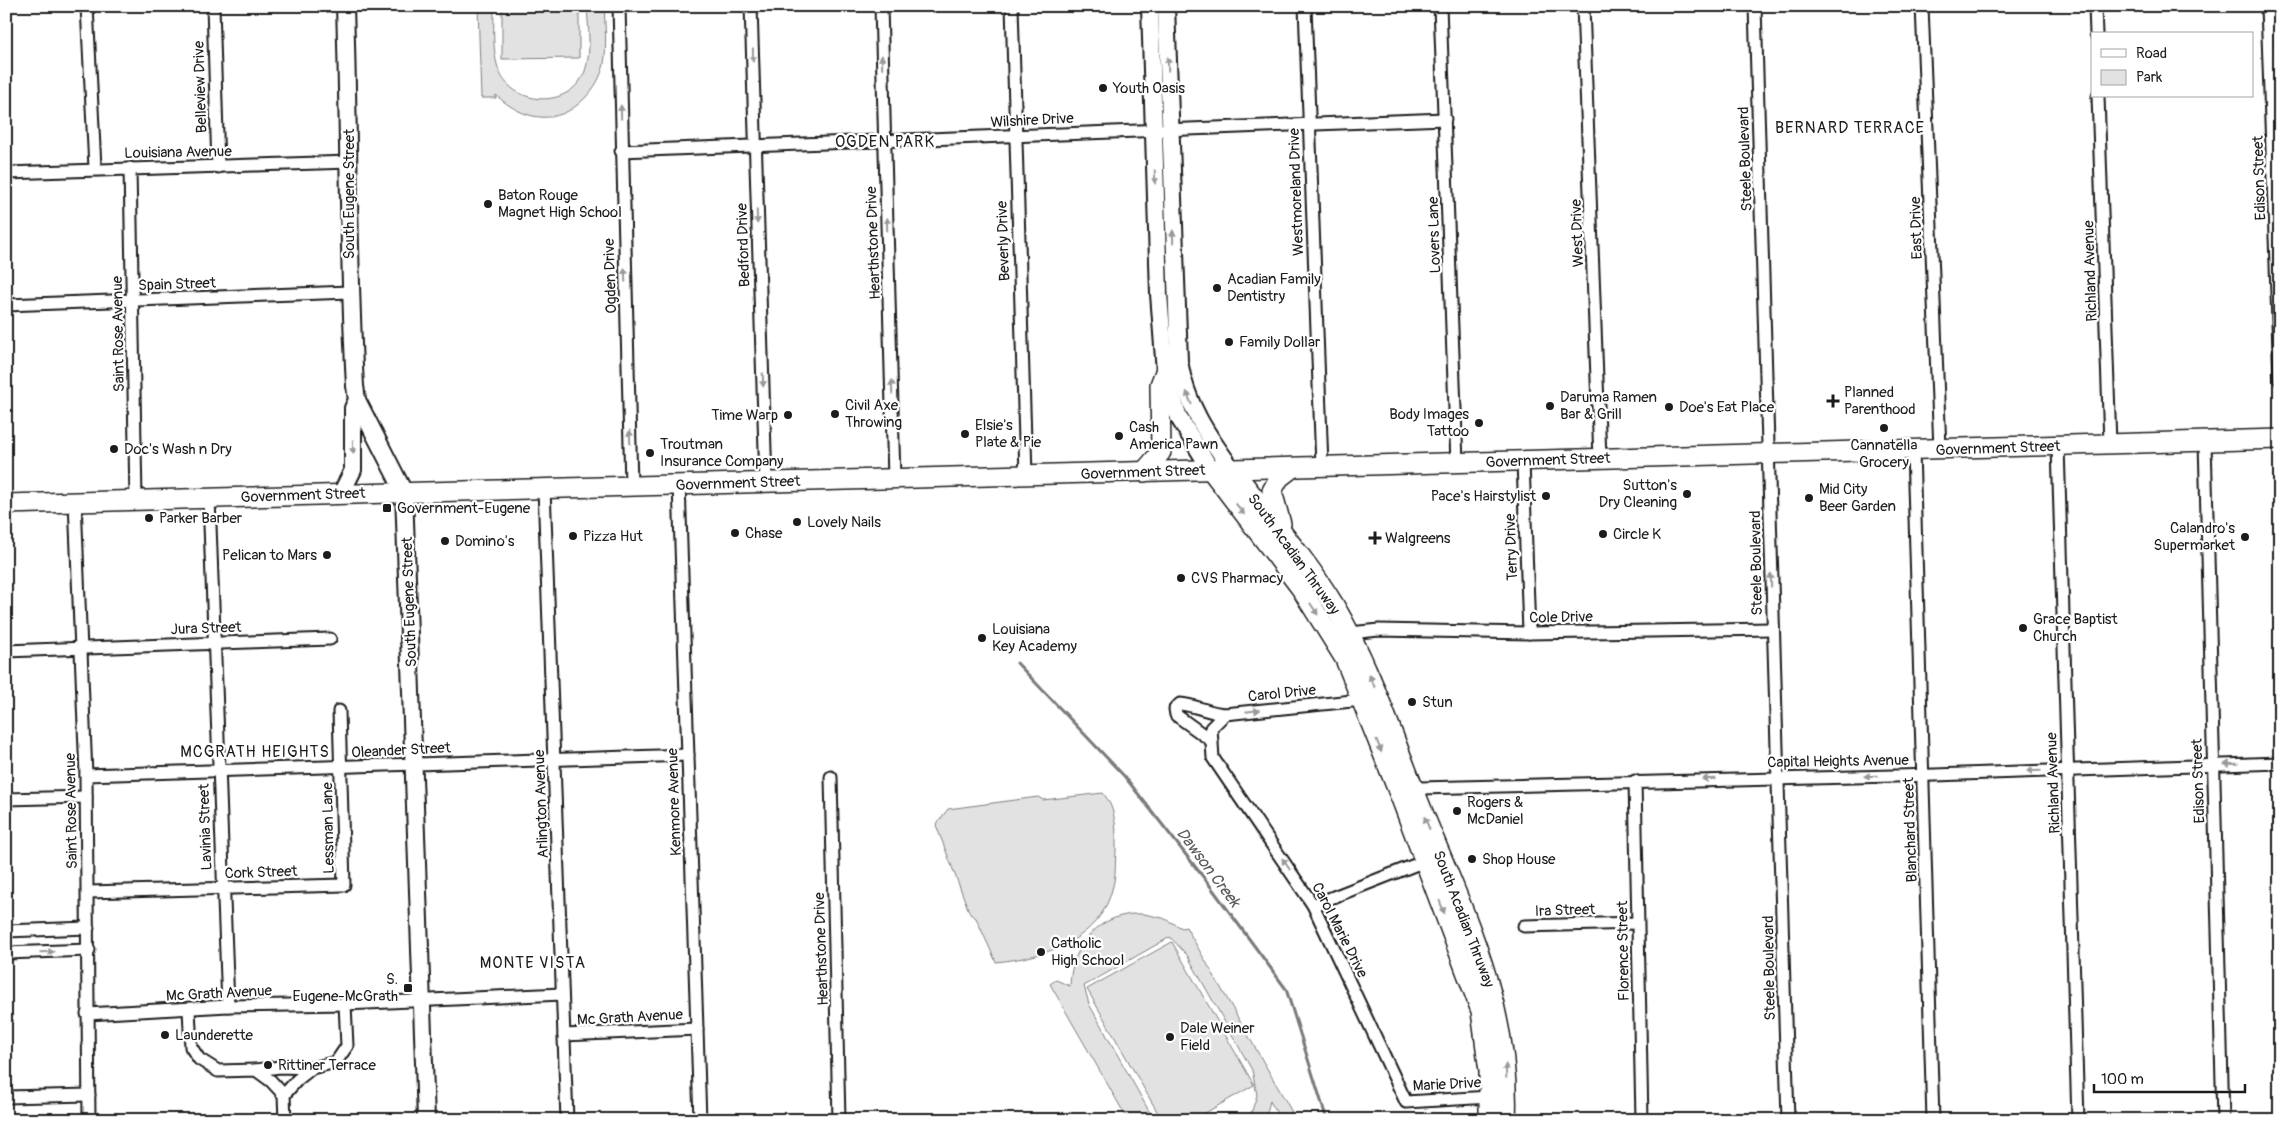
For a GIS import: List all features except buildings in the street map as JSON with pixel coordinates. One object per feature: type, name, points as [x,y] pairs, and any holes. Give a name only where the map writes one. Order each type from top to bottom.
[{"type":"main road","points":[[1144,472],[1161,452],[1160,385],[1165,372]]},
{"type":"main road","name":"Government Street","points":[[6,504],[2280,439]]},
{"type":"main road","points":[[1286,539],[1272,491],[1277,480],[1292,468]]},
{"type":"main road","name":"South Acadian Thruway","points":[[1232,469],[1328,596],[1350,633],[1376,691],[1408,796],[1432,858],[1481,1012],[1487,1048],[1490,1097],[1489,1120]]},
{"type":"main road","name":"South Acadian Thruway","points":[[1211,470],[1313,606],[1345,659],[1362,700],[1408,796]]},
{"type":"main road","name":"South Acadian Thruway","points":[[1432,858],[1488,978],[1497,1009],[1505,1055],[1506,1120]]},
{"type":"street","points":[[87,6],[95,168]]},
{"type":"street","name":"Belleview Drive","points":[[213,6],[218,167]]},
{"type":"street","name":"South Eugene Street","points":[[346,6],[350,162],[350,292],[357,400],[404,492],[426,1120]]},
{"type":"street","name":"Ogden Drive","points":[[619,6],[621,151],[631,486]]},
{"type":"street","name":"Bedford Drive","points":[[752,6],[766,482]]},
{"type":"street","name":"Hearthstone Drive","points":[[880,6],[894,479]]},
{"type":"street","name":"Beverly Drive","points":[[1012,6],[1014,136],[1026,475]]},
{"type":"street","name":"South Acadian Thruway","points":[[1150,6],[1162,129],[1180,371],[1198,419],[1232,469]]},
{"type":"street","name":"South Acadian Thruway","points":[[1166,6],[1159,294],[1165,372],[1179,418],[1211,470]]},
{"type":"street","name":"Westmoreland Drive","points":[[1305,6],[1322,466]]},
{"type":"street","name":"Lovers Lane","points":[[1440,6],[1457,463]]},
{"type":"street","name":"West Drive","points":[[1583,6],[1600,459]]},
{"type":"street","name":"Steele Boulevard","points":[[1756,6],[1772,629],[1779,777],[1788,1120]]},
{"type":"street","name":"East Drive","points":[[1922,6],[1940,449]]},
{"type":"street","points":[[2095,6],[2096,32]]},
{"type":"street","name":"Edison Street","points":[[2267,6],[2276,91],[2280,380]]},
{"type":"street","name":"Richland Avenue","points":[[2098,98],[2110,444]]},
{"type":"street","name":"Wilshire Drive","points":[[621,151],[1445,119]]},
{"type":"street","name":"Louisiana Avenue","points":[[6,172],[350,162]]},
{"type":"street","name":"Saint Rose Avenue","points":[[130,168],[136,500]]},
{"type":"street","name":"Spain Street","points":[[6,305],[350,292]]},
{"type":"street","points":[[341,494],[353,470],[353,408],[357,400]]},
{"type":"street","name":"Edison Street","points":[[2204,442],[2223,1120]]},
{"type":"street","name":"Richland Avenue","points":[[2058,446],[2078,1120]]},
{"type":"street","name":"Blanchard Street","points":[[1913,450],[1933,1120]]},
{"type":"street","name":"Terry Drive","points":[[1523,461],[1529,633]]},
{"type":"street","name":"Kenmore Avenue","points":[[679,484],[700,1120]]},
{"type":"street","name":"Arlington Avenue","points":[[544,488],[567,1120]]},
{"type":"street","name":"Lavinia Street","points":[[209,498],[222,889],[228,1006]]},
{"type":"street","name":"Saint Rose Avenue","points":[[75,501],[86,775],[89,1120]]},
{"type":"street","name":"Cole Drive","points":[[1350,633],[1379,630],[1529,633],[1772,629]]},
{"type":"street","name":"Jura Street","points":[[6,651],[330,639]]},
{"type":"street","name":"Carol Drive","points":[[1212,741],[1176,715],[1175,709],[1180,704],[1210,713],[1225,714],[1362,700]]},
{"type":"street","name":"Lessman Lane","points":[[339,711],[344,885]]},
{"type":"street","name":"Carol Marie Drive","points":[[1225,714],[1211,728],[1214,758],[1313,904],[1406,1102]]},
{"type":"street","name":"Oleander Street","points":[[86,775],[688,755]]},
{"type":"street","name":"Capital Heights Avenue","points":[[1408,796],[1420,788],[1779,777],[1923,775],[2280,763]]},
{"type":"street","name":"Hearthstone Drive","points":[[831,777],[839,1120]]},
{"type":"street","name":"Florence Street","points":[[1635,781],[1642,1120]]},
{"type":"street","points":[[6,799],[86,797]]},
{"type":"street","points":[[1313,904],[1432,858]]},
{"type":"street","name":"Cork Street","points":[[88,892],[344,885]]},
{"type":"street","name":"Ira Street","points":[[1524,926],[1637,923]]},
{"type":"street","points":[[6,931],[88,928]]},
{"type":"street","points":[[6,953],[89,950]]},
{"type":"street","name":"Mc Grath Avenue","points":[[88,1014],[189,1010],[228,1006],[345,1004],[562,994]]},
{"type":"street","points":[[189,1010],[191,1046],[199,1059],[218,1071],[280,1067],[312,1068],[336,1062],[347,1046],[345,1004]]},
{"type":"street","name":"Mc Grath Avenue","points":[[564,1035],[697,1028]]},
{"type":"street","points":[[284,1095],[312,1068]]},
{"type":"street","points":[[256,1070],[272,1081],[284,1095],[285,1120]]},
{"type":"street","points":[[6,1097],[89,1095]]},
{"type":"street","name":"Marie Drive","points":[[1406,1102],[1490,1097]]},
{"type":"green space","points":[[478,6],[494,6],[495,53],[498,68],[505,81],[515,90],[527,96],[540,99],[554,98],[567,93],[577,84],[585,71],[587,63],[589,39],[587,6],[604,6],[606,43],[604,64],[599,78],[591,91],[574,107],[552,117],[540,117],[518,111],[496,95],[496,98],[481,98]]},
{"type":"green space","points":[[502,6],[579,6],[579,58],[502,59]]},
{"type":"green space","points":[[1103,793],[1111,806],[1115,820],[1116,835],[1115,878],[1107,905],[1097,920],[1084,933],[1068,943],[1033,956],[996,962],[976,918],[970,914],[936,825],[948,809],[1038,797],[1043,800]]},
{"type":"green space","points":[[1144,914],[1163,918],[1182,928],[1186,927],[1292,1112],[1280,1119],[1270,1101],[1265,1120],[1249,1120],[1257,1095],[1252,1070],[1187,955],[1170,937],[1084,986],[1089,1004],[1154,1120],[1128,1120],[1050,984],[1056,980],[1070,986],[1076,957],[1091,933],[1102,924],[1114,918]]},
{"type":"green space","name":"Dale Weiner Field","points":[[1172,942],[1254,1085],[1193,1120],[1162,1120],[1087,989]]},
{"type":"waterway","name":"Dawson Creek","points":[[1017,663],[1125,777],[1208,883],[1286,989],[1327,1120]]},
{"type":"place","name":"Youth Oasis","points":[[1103,88]]},
{"type":"place","name":"Baton Rouge Magnet High School","points":[[488,204]]},
{"type":"place","name":"Acadian Family Dentistry","points":[[1217,288]]},
{"type":"place","name":"Family Dollar","points":[[1229,342]]},
{"type":"place","name":"Planned Parenthood","points":[[1833,401]]},
{"type":"place","name":"Daruma Ramen Bar & Grill","points":[[1550,406]]},
{"type":"place","name":"Doe's Eat Place","points":[[1669,407]]},
{"type":"place","name":"Civil Axe Throwing","points":[[835,414]]},
{"type":"place","name":"Time Warp","points":[[788,415]]},
{"type":"place","name":"Body Images Tattoo","points":[[1479,423]]},
{"type":"place","name":"Cannatella Grocery","points":[[1884,428]]},
{"type":"place","name":"Elsie's Plate & Pie","points":[[965,434]]},
{"type":"place","name":"Cash America Pawn","points":[[1119,436]]},
{"type":"place","name":"Doc's Wash n Dry","points":[[114,449]]},
{"type":"place","name":"Troutman Insurance Company","points":[[650,453]]},
{"type":"place","name":"Sutton's Dry Cleaning","points":[[1687,494]]},
{"type":"place","name":"Pace's Hairstylist","points":[[1546,496]]},
{"type":"place","name":"Mid City Beer Garden","points":[[1809,498]]},
{"type":"place","name":"Government-Eugene","points":[[387,508]]},
{"type":"place","name":"Parker Barber","points":[[149,518]]},
{"type":"place","name":"Lovely Nails","points":[[797,522]]},
{"type":"place","name":"Chase","points":[[735,533]]},
{"type":"place","name":"Circle K","points":[[1603,534]]},
{"type":"place","name":"Pizza Hut","points":[[573,536]]},
{"type":"place","name":"Calandro's Supermarket","points":[[2245,537]]},
{"type":"place","name":"Walgreens","points":[[1375,538]]},
{"type":"place","name":"Domino's","points":[[445,541]]},
{"type":"place","name":"Pelican to Mars","points":[[327,555]]},
{"type":"place","name":"CVS Pharmacy","points":[[1181,578]]},
{"type":"place","name":"Grace Baptist Church","points":[[2023,628]]},
{"type":"place","name":"Louisiana Key Academy","points":[[982,638]]},
{"type":"place","name":"Stun","points":[[1412,702]]},
{"type":"place","name":"Rogers & McDaniel","points":[[1457,811]]},
{"type":"place","name":"Shop House","points":[[1472,859]]},
{"type":"place","name":"Catholic High School","points":[[1041,952]]},
{"type":"place","name":"S. Eugene-McGrath","points":[[408,988]]},
{"type":"place","name":"Launderette","points":[[165,1035]]},
{"type":"place","name":"Dale Weiner Field","points":[[1170,1037]]},
{"type":"place","name":"Rittiner Terrace","points":[[268,1065]]},
{"type":"district","name":"BERNARD TERRACE","points":[[1850,127]]},
{"type":"district","name":"OGDEN PARK","points":[[885,141]]},
{"type":"district","name":"MCGRATH HEIGHTS","points":[[255,751]]},
{"type":"district","name":"MONTE VISTA","points":[[533,962]]}]
